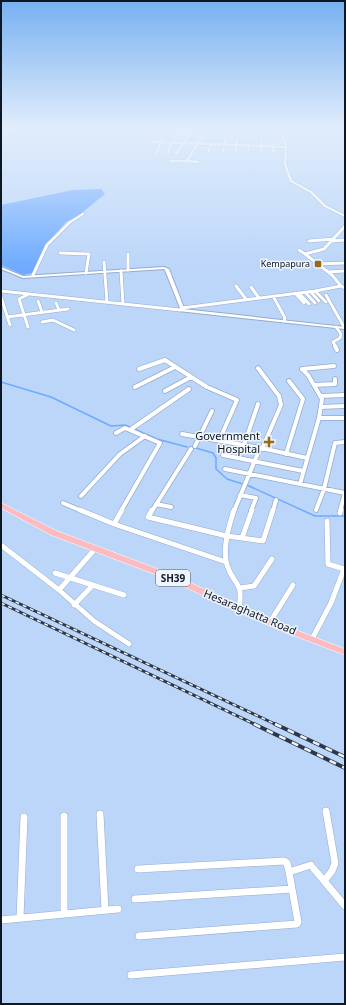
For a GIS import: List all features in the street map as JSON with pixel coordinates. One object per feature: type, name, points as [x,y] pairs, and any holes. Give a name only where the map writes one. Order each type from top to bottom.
[{"type":"main road","name":"Hesaraghatta Road","points":[[1,505],[54,533],[168,576],[270,622],[345,652]]},
{"type":"street","points":[[288,174],[291,181],[306,189],[323,205],[345,216]]},
{"type":"street","points":[[336,212],[345,211]]},
{"type":"street","points":[[33,276],[47,245],[73,219],[83,214]]},
{"type":"street","points":[[305,254],[324,249],[345,226]]},
{"type":"street","points":[[309,241],[345,240]]},
{"type":"street","points":[[299,250],[314,260],[345,288]]},
{"type":"street","points":[[314,260],[317,251]]},
{"type":"street","points":[[60,253],[89,254],[86,273]]},
{"type":"street","points":[[128,254],[128,270]]},
{"type":"street","points":[[104,262],[107,302]]},
{"type":"street","points":[[318,264],[345,263]]},
{"type":"street","points":[[1,268],[23,277],[166,269],[181,309]]},
{"type":"street","points":[[1,272],[6,270]]},
{"type":"street","points":[[121,271],[123,304]]},
{"type":"street","points":[[328,272],[345,271]]},
{"type":"street","points":[[236,286],[246,299]]},
{"type":"street","points":[[181,309],[246,299],[310,292],[341,286]]},
{"type":"street","points":[[251,287],[259,298]]},
{"type":"street","points":[[315,291],[326,302]]},
{"type":"street","points":[[1,292],[181,309],[344,327]]},
{"type":"street","points":[[305,292],[315,303]]},
{"type":"street","points":[[310,292],[319,301]]},
{"type":"street","points":[[300,293],[309,304]]},
{"type":"street","points":[[28,328],[19,298],[29,294]]},
{"type":"street","points":[[295,294],[304,303]]},
{"type":"street","points":[[326,295],[344,327]]},
{"type":"street","points":[[273,296],[285,318],[284,321]]},
{"type":"street","points":[[1,297],[10,326]]},
{"type":"street","points":[[38,300],[43,323],[53,320],[74,330]]},
{"type":"street","points":[[56,303],[59,310]]},
{"type":"street","points":[[7,317],[68,309]]},
{"type":"street","points":[[339,319],[345,319]]},
{"type":"street","points":[[336,327],[341,334],[340,338],[333,342],[337,350]]},
{"type":"street","points":[[139,369],[165,360],[207,387],[237,400],[219,441]]},
{"type":"street","points":[[300,484],[319,418],[322,399],[302,369],[334,366]]},
{"type":"street","points":[[135,387],[175,367]]},
{"type":"street","points":[[239,608],[241,599],[240,588],[226,562],[227,536],[244,484],[281,405],[279,396],[258,368]]},
{"type":"street","points":[[165,391],[190,377]]},
{"type":"street","points":[[314,385],[334,384],[336,382],[335,379]]},
{"type":"street","points":[[286,454],[303,399],[290,381]]},
{"type":"street","points":[[132,429],[189,389]]},
{"type":"street","points":[[320,396],[345,395]]},
{"type":"street","points":[[244,445],[258,404]]},
{"type":"street","points":[[321,406],[345,406]]},
{"type":"street","points":[[212,411],[200,437],[148,518],[227,536],[263,541],[276,500]]},
{"type":"street","points":[[319,418],[345,418]]},
{"type":"street","points":[[114,524],[160,443],[132,429],[125,428],[116,433]]},
{"type":"street","points":[[182,434],[307,458]]},
{"type":"street","points":[[81,496],[120,454],[145,436]]},
{"type":"street","points":[[316,510],[324,488],[335,443],[345,442]]},
{"type":"street","points":[[223,456],[303,472]]},
{"type":"street","points":[[224,469],[345,493],[340,513]]},
{"type":"street","points":[[240,495],[256,498],[242,538]]},
{"type":"street","points":[[63,503],[114,524],[226,562]]},
{"type":"street","points":[[156,504],[171,507]]},
{"type":"street","points":[[312,639],[331,603],[344,569],[328,564],[327,520]]},
{"type":"street","points":[[1,545],[59,590],[74,605],[94,621],[129,644]]},
{"type":"street","points":[[59,590],[95,549]]},
{"type":"street","points":[[240,588],[254,586],[272,559]]},
{"type":"street","points":[[55,573],[124,595]]},
{"type":"street","points":[[74,605],[93,585]]},
{"type":"street","points":[[270,622],[293,585]]},
{"type":"street","points":[[324,881],[332,871],[335,863],[326,811]]},
{"type":"street","points":[[100,814],[105,910]]},
{"type":"street","points":[[64,816],[64,914]]},
{"type":"street","points":[[20,918],[24,817]]},
{"type":"street","points":[[138,869],[284,861],[287,863],[298,922],[294,926],[139,936]]},
{"type":"street","points":[[289,872],[312,867],[345,906]]},
{"type":"street","points":[[135,899],[292,889]]},
{"type":"street","points":[[1,920],[118,909]]},
{"type":"street","points":[[131,975],[345,957]]},
{"type":"water","points":[[101,189],[105,194],[79,215],[66,222],[51,239],[42,251],[33,273],[23,275],[1,265],[1,205],[73,190]]},
{"type":"waterway","points":[[1,382],[51,397],[111,426],[125,425],[157,439],[187,447]]},
{"type":"waterway","points":[[196,448],[213,453],[216,458],[216,469],[227,479],[249,486],[315,516],[345,516]]},
{"type":"railway","points":[[1,595],[277,725]]},
{"type":"railway","points":[[1,603],[256,725]]},
{"type":"railway","points":[[254,724],[345,768]]},
{"type":"railway","points":[[275,724],[345,757]]},
{"type":"place","name":"Kempapura","points":[[318,264]]},
{"type":"place","name":"Government Hospital","points":[[269,442]]}]
